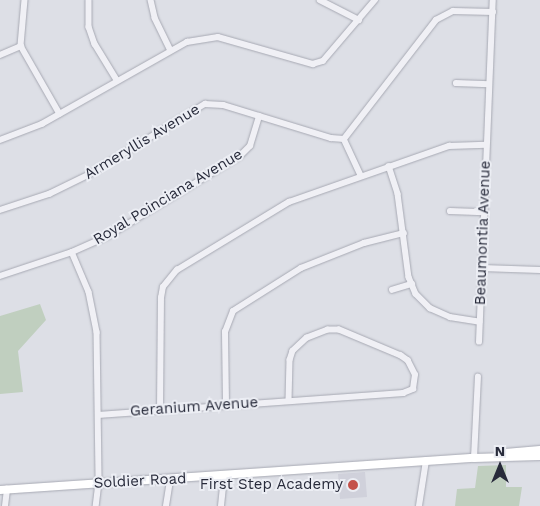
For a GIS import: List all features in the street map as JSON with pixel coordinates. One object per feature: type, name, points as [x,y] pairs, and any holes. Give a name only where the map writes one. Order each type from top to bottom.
[{"type":"main road","name":"Soldier Road","points":[[490,457],[540,450]]},
{"type":"main road","name":"Soldier Road","points":[[3,490],[426,461],[540,456]]},
{"type":"street","points":[[25,0],[21,46],[60,114]]},
{"type":"street","points":[[90,0],[89,27],[95,44],[118,80]]},
{"type":"street","points":[[151,0],[155,18],[170,49]]},
{"type":"street","points":[[320,0],[359,20]]},
{"type":"street","points":[[0,140],[60,114],[170,49],[187,42],[218,37],[313,64],[323,61],[376,0]]},
{"type":"street","name":"Beaumontia Avenue","points":[[389,166],[404,233],[412,284],[416,294],[430,308],[450,316],[480,322],[488,84],[494,0]]},
{"type":"street","points":[[361,175],[344,139],[436,20],[453,11],[493,12]]},
{"type":"street","points":[[0,55],[21,46]]},
{"type":"street","points":[[456,83],[488,84]]},
{"type":"street","name":"Armeryllis Avenue","points":[[0,210],[49,194],[88,175],[205,104],[223,105],[331,138],[344,139]]},
{"type":"street","name":"Royal Poinciana Avenue","points":[[0,276],[72,252],[108,236],[240,156],[250,146],[259,116]]},
{"type":"street","points":[[160,410],[161,298],[168,279],[177,270],[244,227],[289,202],[361,175],[449,146],[486,145]]},
{"type":"street","points":[[450,211],[484,212]]},
{"type":"street","points":[[226,404],[226,332],[233,311],[301,268],[364,243],[404,233]]},
{"type":"street","points":[[72,252],[95,315],[99,483],[96,506]]},
{"type":"street","points":[[482,268],[540,270]]},
{"type":"street","points":[[392,290],[412,284]]},
{"type":"street","points":[[479,342],[480,322]]},
{"type":"street","name":"Geranium Avenue","points":[[98,415],[226,404],[290,401],[410,392],[415,382],[415,375],[408,361],[401,356],[338,330],[328,330],[307,338],[293,351],[290,360],[290,401]]},
{"type":"street","points":[[474,458],[478,377]]},
{"type":"street","points":[[419,506],[426,461]]},
{"type":"street","points":[[221,506],[224,476]]},
{"type":"street","points":[[166,506],[170,480]]},
{"type":"street","points":[[3,490],[5,506]]},
{"type":"shaded area","name":"First Step Academy","points":[[365,472],[367,497],[340,499],[338,474]]},
{"type":"green space","points":[[40,304],[46,320],[18,351],[23,392],[0,394],[0,316]]},
{"type":"green space","points":[[506,465],[506,487],[522,487],[519,506],[455,506],[457,489],[475,488],[478,466]]},
{"type":"place","name":"First Step Academy","points":[[353,485]]}]
